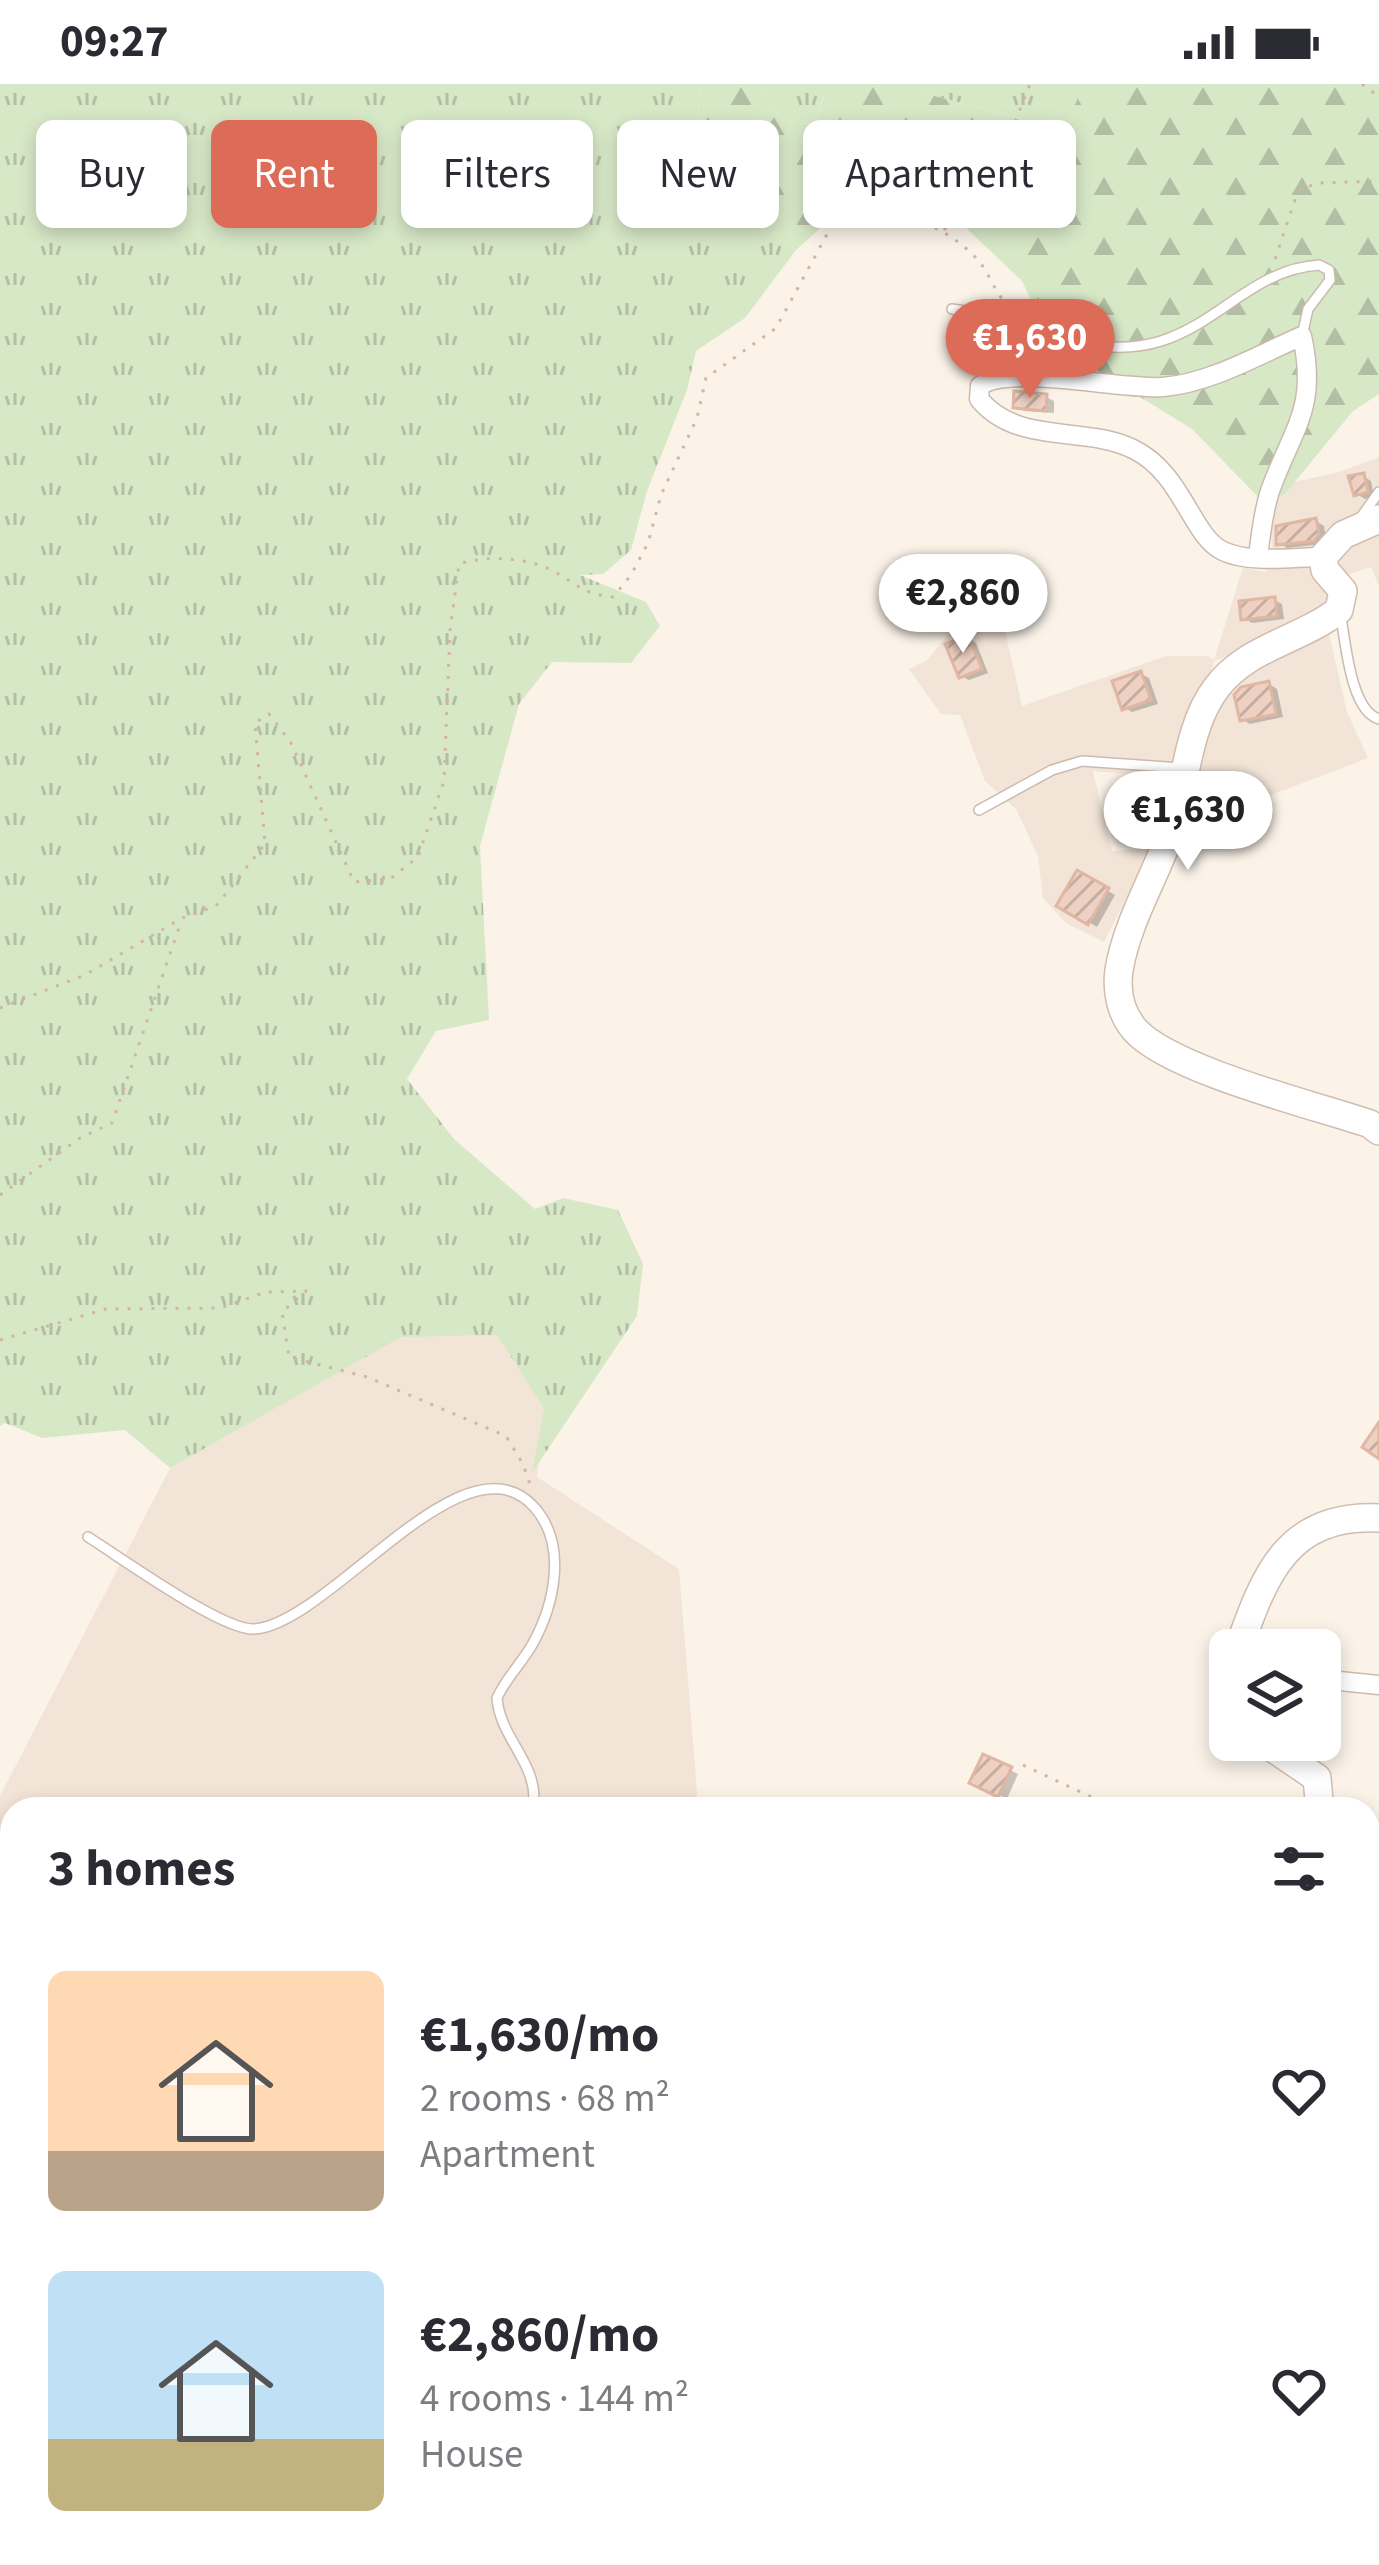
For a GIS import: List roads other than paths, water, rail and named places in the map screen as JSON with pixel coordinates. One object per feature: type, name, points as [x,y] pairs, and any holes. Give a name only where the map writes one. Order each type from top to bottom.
[{"type":"street","points":[[1258,556],[1270,489],[1288,454],[1309,391],[1302,336],[1204,379],[1166,387],[991,378],[977,393],[985,406],[1007,422],[1029,430],[1133,448],[1165,471],[1216,547],[1226,553],[1258,556],[1323,557],[1343,535],[1368,522]]},
{"type":"street","points":[[1323,557],[1325,569],[1343,590],[1339,610],[1251,657],[1222,681],[1204,711],[1172,830],[1133,922],[1119,973],[1124,1017],[1160,1050],[1379,1131]]},
{"type":"street","points":[[1247,1629],[1268,1579],[1294,1540],[1341,1519],[1379,1518]]},
{"type":"street","points":[[1341,1681],[1379,1685]]},
{"type":"street","points":[[1292,1761],[1317,1778],[1318,1797]]},
{"type":"lane","points":[[952,309],[1004,319],[1072,342],[1133,346],[1184,332],[1269,277],[1309,266],[1329,270],[1330,280],[1308,309],[1302,336]]},
{"type":"lane","points":[[1004,319],[1098,383]]},
{"type":"lane","points":[[1368,522],[1362,512],[1379,492]]},
{"type":"lane","points":[[1339,610],[1360,706],[1370,717],[1379,718]]},
{"type":"lane","points":[[979,810],[1052,770],[1082,761],[1186,769]]},
{"type":"lane","points":[[88,1538],[226,1623],[256,1629],[331,1592],[419,1518],[458,1496],[504,1490],[525,1498],[549,1532],[554,1588],[537,1634],[497,1698],[504,1727],[531,1773],[535,1797]]}]
